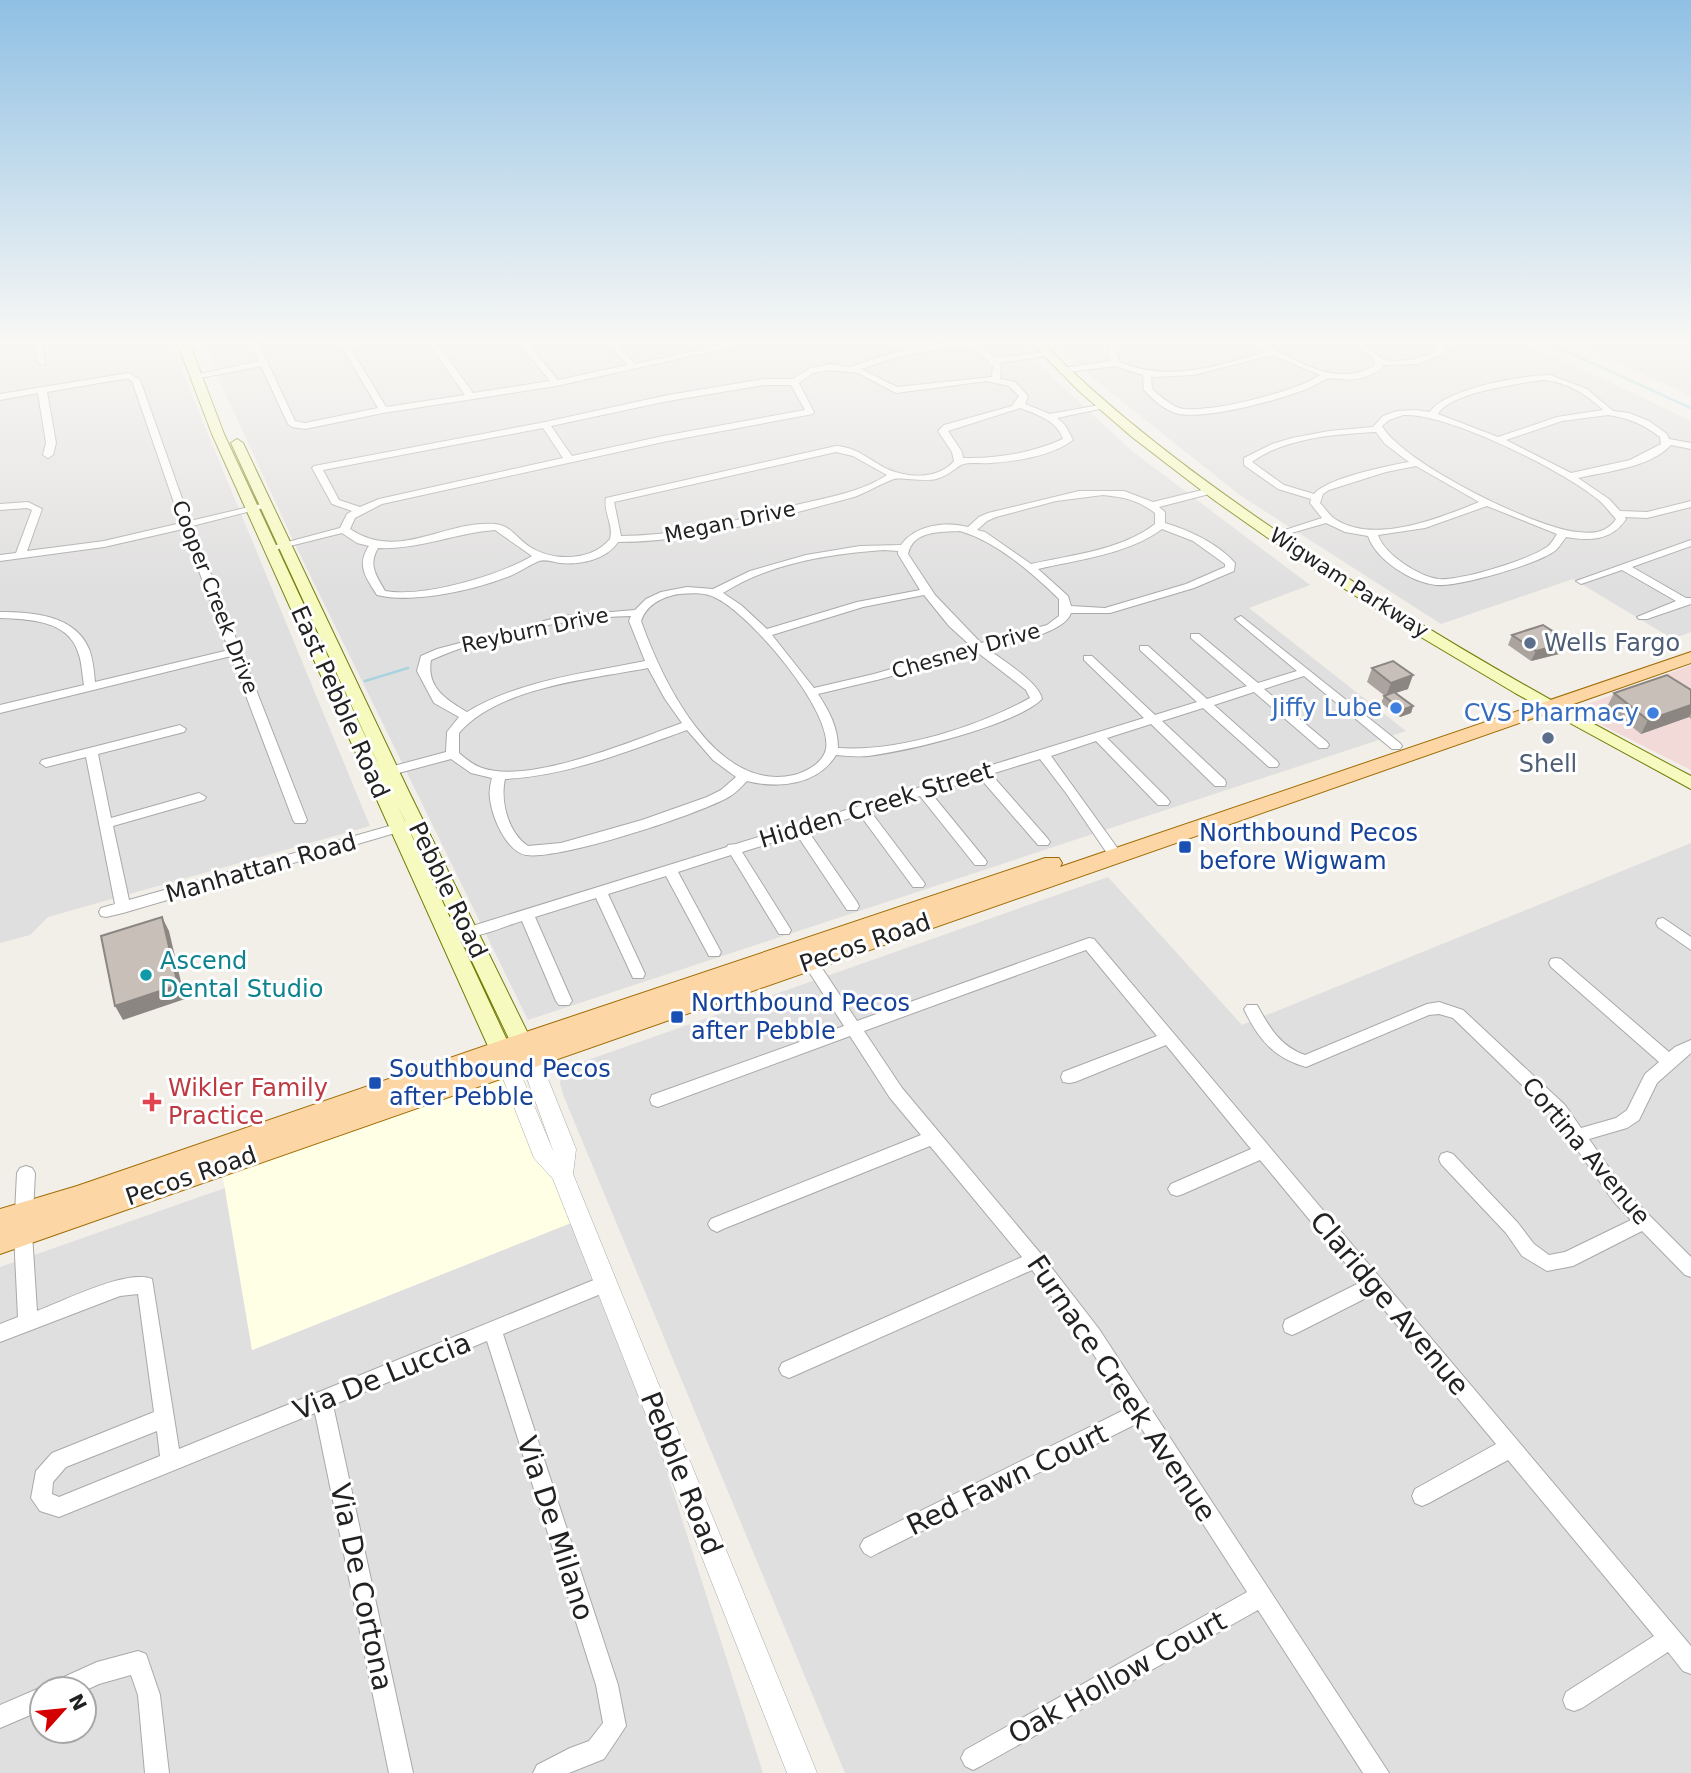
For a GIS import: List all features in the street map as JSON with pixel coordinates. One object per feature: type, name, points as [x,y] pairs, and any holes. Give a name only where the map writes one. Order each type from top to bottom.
[{"type":"main road","name":"Pebble Road","points":[[228,425],[277,547],[469,932],[513,1054]]},
{"type":"main road","name":"Wigwam Parkway","points":[[1127,425],[1210,491],[1274,536],[1436,639],[1544,703],[1691,783]]},
{"type":"main road","name":"East Pebble Road","points":[[277,547],[397,828],[446,933],[513,1054]]},
{"type":"main road","name":"Pecos Road","points":[[12,1228],[513,1054],[1544,703],[1691,643]]},
{"type":"main road","name":"Pecos Road","points":[[1370,762],[1396,746],[1691,657]]},
{"type":"street","points":[[48,425],[51,443],[48,455]]},
{"type":"street","name":"Cooper Creek Drive","points":[[150,425],[300,820]]},
{"type":"street","points":[[358,510],[335,502],[317,468],[545,425],[570,461]]},
{"type":"street","points":[[277,547],[344,530],[351,516],[358,510],[420,491],[741,425]]},
{"type":"street","points":[[956,425],[943,430],[957,452],[959,461]]},
{"type":"street","points":[[959,461],[983,463],[1019,456],[1068,440],[1066,432],[1058,425]]},
{"type":"street","points":[[1378,425],[1381,436],[1419,463],[1487,502],[1527,521],[1563,533],[1591,536],[1607,533],[1618,527],[1621,519],[1618,514],[1599,496],[1498,440],[1458,425]]},
{"type":"street","points":[[1498,440],[1543,425]]},
{"type":"street","points":[[1568,477],[1660,450],[1666,445],[1664,436],[1649,425]]},
{"type":"street","points":[[1317,498],[1281,487],[1247,463],[1247,460],[1298,441],[1334,432],[1378,429]]},
{"type":"street","points":[[1665,441],[1691,446]]},
{"type":"street","points":[[344,530],[357,540],[375,544],[434,540],[491,527],[502,528],[527,550],[540,556],[564,560],[583,558],[599,553],[615,539],[617,528],[609,500],[836,449],[848,450],[894,475],[920,478],[950,471],[959,461]]},
{"type":"street","points":[[1419,463],[1326,488],[1315,502],[1321,513],[1329,519],[1360,531],[1372,532],[1404,530],[1487,502]]},
{"type":"street","name":"Megan Drive","points":[[615,539],[648,540],[761,517],[870,489],[894,475]]},
{"type":"street","points":[[1153,505],[1210,491]]},
{"type":"street","points":[[970,531],[992,515],[1099,492],[1126,494],[1153,505],[1160,512],[1160,524],[1148,533],[1120,544],[1030,567]]},
{"type":"street","points":[[1618,514],[1647,515],[1691,504]]},
{"type":"street","points":[[0,508],[34,507],[37,512],[20,555]]},
{"type":"street","points":[[0,558],[104,544],[259,507]]},
{"type":"street","points":[[1274,536],[1329,519]]},
{"type":"street","name":"Chesney Drive","points":[[810,692],[877,677],[1051,626],[1064,617],[1066,609],[1106,611],[1190,586],[1230,569],[1230,563],[1224,557],[1194,536],[1160,524]]},
{"type":"street","points":[[832,751],[876,751],[929,738],[1022,708],[1036,696],[1027,684],[948,619],[925,592],[902,554],[912,537],[932,529],[960,528],[992,540],[1030,567],[1064,598],[1066,609]]},
{"type":"street","points":[[1372,532],[1377,545],[1391,559],[1430,581],[1440,583],[1476,575],[1550,550],[1563,533]]},
{"type":"street","points":[[1581,581],[1691,543]]},
{"type":"street","points":[[375,544],[366,557],[366,566],[381,593],[390,595],[443,589],[486,580],[520,569],[540,556]]},
{"type":"street","points":[[637,613],[635,621],[650,664],[666,694],[717,757],[734,772],[745,776],[776,781],[799,778],[829,759],[834,744],[828,726],[810,692],[766,633],[740,609],[715,593],[738,579],[782,565],[868,547],[904,548]]},
{"type":"street","points":[[1624,567],[1688,601]]},
{"type":"street","name":"Reyburn Drive","points":[[466,716],[438,700],[423,671],[422,663],[425,658],[441,651],[549,623],[597,613],[637,613],[651,600],[668,593],[689,590],[715,593]]},
{"type":"street","points":[[766,633],[861,604],[925,592]]},
{"type":"street","points":[[1643,617],[1688,601]]},
{"type":"street","points":[[0,615],[49,621],[70,633],[83,649],[90,687]]},
{"type":"street","points":[[1241,620],[1396,746]]},
{"type":"street","points":[[1195,636],[1324,744]]},
{"type":"street","points":[[1144,648],[1273,764]]},
{"type":"street","points":[[0,709],[235,652]]},
{"type":"street","points":[[1088,658],[1220,783]]},
{"type":"street","points":[[650,664],[528,691],[486,704],[466,716],[451,736],[453,754],[470,768],[499,776],[525,774],[565,765],[688,724]]},
{"type":"street","name":"Hidden Creek Street","points":[[446,933],[469,932],[668,868],[1306,673]]},
{"type":"street","points":[[46,763],[180,729]]},
{"type":"street","points":[[1098,736],[1163,802]]},
{"type":"street","points":[[91,752],[122,908]]},
{"type":"street","points":[[373,776],[453,754]]},
{"type":"street","points":[[1043,754],[1112,850]]},
{"type":"street","points":[[982,772],[1043,842]]},
{"type":"street","points":[[499,776],[494,795],[495,805],[515,843],[523,850],[531,852],[549,850],[669,816],[726,793],[745,776]]},
{"type":"street","points":[[922,790],[980,862]]},
{"type":"street","points":[[106,824],[199,797]]},
{"type":"street","points":[[862,808],[918,884]]},
{"type":"street","name":"Manhattan Road","points":[[106,912],[415,823]]},
{"type":"street","points":[[799,828],[852,906]]},
{"type":"street","points":[[733,848],[784,930]]},
{"type":"street","points":[[668,868],[714,952]]},
{"type":"street","points":[[599,890],[638,974]]},
{"type":"street","points":[[526,913],[564,1001]]},
{"type":"street","points":[[1663,923],[1691,945]]},
{"type":"street","name":"Claridge Avenue","points":[[852,1028],[1089,943],[1691,1663]]},
{"type":"street","name":"Furnace Creek Avenue","points":[[806,955],[876,1065],[931,1138],[1035,1260],[1092,1335],[1377,1773]]},
{"type":"street","points":[[1556,963],[1669,1061]]},
{"type":"street","name":"Cortina Avenue","points":[[1252,1009],[1261,1028],[1280,1051],[1306,1061],[1426,1010],[1448,1009],[1469,1022],[1541,1091],[1578,1135],[1620,1197],[1691,1269]]},
{"type":"street","points":[[658,1100],[852,1028]]},
{"type":"street","points":[[1069,1077],[1168,1038]]},
{"type":"street","points":[[1578,1135],[1621,1124],[1633,1115],[1651,1079],[1669,1061],[1691,1046]]},
{"type":"street","name":"Pebble Road","points":[[513,1054],[545,1158],[562,1174],[802,1773]]},
{"type":"street","points":[[717,1224],[931,1138]]},
{"type":"street","points":[[1177,1189],[1263,1151]]},
{"type":"street","points":[[1447,1159],[1528,1250],[1547,1263],[1567,1260],[1643,1222]]},
{"type":"street","points":[[26,1173],[12,1228],[28,1323]]},
{"type":"street","points":[[789,1369],[1035,1260]]},
{"type":"street","name":"Via De Luccia","points":[[169,1454],[322,1401],[607,1283]]},
{"type":"street","points":[[1292,1326],[1375,1284]]},
{"type":"street","points":[[0,1333],[120,1288],[146,1285],[152,1311],[169,1454],[59,1507],[47,1504],[41,1498],[43,1478],[60,1460],[164,1418]]},
{"type":"street","name":"Via De Milano","points":[[493,1331],[607,1685],[615,1726],[596,1751],[578,1756],[545,1773]]},
{"type":"street","name":"Via De Cortona","points":[[322,1401],[401,1773]]},
{"type":"street","name":"Red Fawn Court","points":[[871,1546],[1142,1411]]},
{"type":"street","points":[[1422,1496],[1511,1447]]},
{"type":"street","name":"Oak Hollow Court","points":[[973,1758],[1261,1596]]},
{"type":"street","points":[[1574,1700],[1670,1638]]},
{"type":"street","points":[[93,1675],[138,1662],[149,1695],[157,1773]]},
{"type":"street","points":[[0,1717],[28,1704]]},
{"type":"shaded area","points":[[0,425],[204,425],[370,826],[48,917],[30,935],[0,943]]},
{"type":"shaded area","points":[[240,425],[1104,425],[1132,451],[1310,585],[1249,608],[1406,731],[528,1020],[292,538]]},
{"type":"shaded area","points":[[1151,425],[1691,425],[1691,632],[1673,639],[1573,579],[1441,624],[1241,496]]},
{"type":"shaded area","points":[[1691,665],[1691,770],[1572,710]]},
{"type":"shaded area","points":[[1691,843],[1691,1773],[845,1773],[564,1097],[560,1084],[561,1075],[568,1067],[1108,877],[1242,1025]]},
{"type":"shaded area","points":[[515,1055],[581,1219],[252,1350],[220,1160]]},
{"type":"shaded area","points":[[225,1188],[252,1350],[581,1219],[607,1284],[763,1773],[0,1773],[0,1267]]},
{"type":"building","points":[[1543,625],[1562,637],[1556,639],[1563,644],[1536,651],[1512,635]]},
{"type":"building","points":[[1393,661],[1413,675],[1391,683],[1372,668]]},
{"type":"building","points":[[1667,675],[1691,690],[1691,705],[1648,720],[1614,693]]},
{"type":"building","points":[[1394,692],[1413,706],[1402,710],[1384,696]]},
{"type":"building","name":"Ascend Dental Studio","points":[[162,917],[178,985],[115,1006],[101,936]]},
{"type":"waterway","points":[[365,681],[408,668]]},
{"type":"place","name":"Wells Fargo","points":[[1530,643]]},
{"type":"place","name":"Jiffy Lube","points":[[1396,708]]},
{"type":"place","name":"CVS Pharmacy","points":[[1653,713]]},
{"type":"place","name":"Shell","points":[[1548,738]]},
{"type":"place","name":"Northbound Pecos before Wigwam","points":[[1185,847]]},
{"type":"place","name":"Ascend Dental Studio","points":[[146,975]]},
{"type":"place","name":"Northbound Pecos after Pebble","points":[[677,1017]]},
{"type":"place","name":"Southbound Pecos after Pebble","points":[[375,1083]]},
{"type":"place","name":"Wikler Family Practice","points":[[152,1102]]}]
